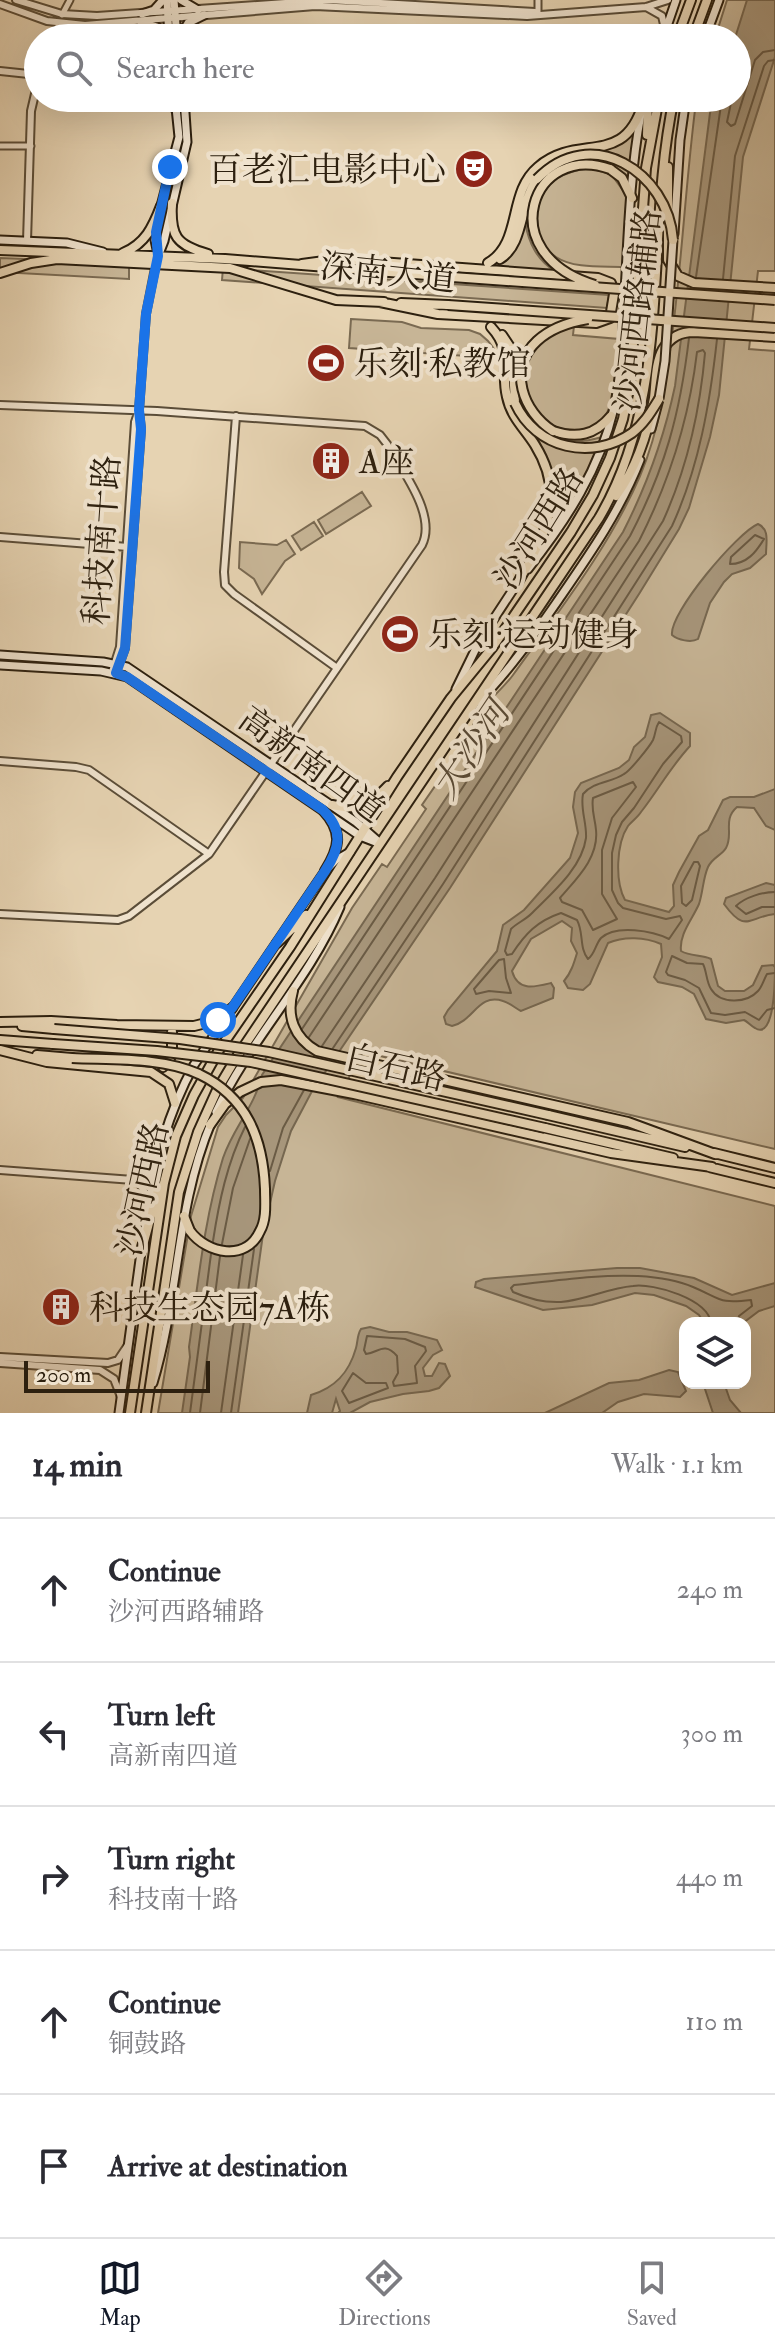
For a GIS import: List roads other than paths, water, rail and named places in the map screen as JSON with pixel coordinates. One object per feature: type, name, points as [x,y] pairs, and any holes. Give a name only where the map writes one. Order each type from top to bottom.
[{"type":"main road","points":[[152,24],[142,18],[165,0],[174,24]]},
{"type":"main road","points":[[170,24],[174,0]]},
{"type":"main road","points":[[181,0],[201,12],[187,24]]},
{"type":"main road","points":[[668,24],[676,0]]},
{"type":"main road","points":[[682,24],[691,0]]},
{"type":"main road","points":[[698,24],[707,0]]},
{"type":"main road","points":[[710,24],[719,0]]},
{"type":"main road","points":[[157,260],[188,137],[185,112]]},
{"type":"main road","points":[[488,263],[499,256],[508,242],[518,197],[535,170],[564,152],[608,146],[621,140],[634,126],[640,112]]},
{"type":"main road","name":"沙河西路辅路","points":[[451,698],[480,640],[576,502],[611,416],[621,358],[632,198],[643,112]]},
{"type":"main road","points":[[645,112],[646,168]]},
{"type":"main road","name":"沙河西路","points":[[130,1413],[159,1214],[172,1152],[188,1108],[210,1063],[315,907],[397,777],[451,698],[492,648],[571,532],[593,495],[614,448],[627,402],[632,366],[646,168],[656,112]]},
{"type":"main road","name":"沙河西路","points":[[147,1409],[177,1204],[198,1132],[236,1058],[606,506],[629,454],[643,404],[672,112]]},
{"type":"main road","name":"沙河西路辅路","points":[[470,712],[508,670],[592,551],[619,507],[642,456],[659,399],[665,361],[684,112]]},
{"type":"main road","points":[[157,260],[155,240],[161,206],[178,144],[177,113]]},
{"type":"main road","points":[[667,138],[670,266],[678,276],[689,282],[775,288]]},
{"type":"main road","points":[[466,268],[488,263],[508,253],[515,242],[528,193],[542,174],[570,157],[596,155],[624,163],[650,182],[666,208],[673,240]]},
{"type":"main road","points":[[619,290],[589,283],[556,266],[537,244],[532,226],[536,199],[545,184],[557,173],[584,164],[610,169],[626,183],[632,198]]},
{"type":"main road","points":[[172,203],[172,226],[177,239],[197,251],[225,259]]},
{"type":"main road","points":[[0,240],[67,243],[113,254],[127,252],[143,240],[161,206]]},
{"type":"main road","name":"深南大道","points":[[0,250],[113,254],[230,268],[336,300],[775,328]]},
{"type":"main road","name":"深南大道","points":[[0,273],[57,259],[225,259],[775,300]]},
{"type":"main road","points":[[302,264],[339,259],[603,278],[611,283],[614,291],[612,314],[602,323],[474,318],[428,313],[380,302]]},
{"type":"main road","points":[[364,269],[422,264]]},
{"type":"main road","points":[[611,416],[601,427],[587,434],[571,436],[553,431],[538,420],[524,399],[521,376],[528,352],[540,338],[558,327],[581,320],[615,317]]},
{"type":"main road","points":[[474,318],[505,338],[512,350],[515,403],[524,419],[545,438],[567,447],[606,446],[634,431],[648,418],[659,399]]},
{"type":"main road","points":[[491,327],[504,347],[507,400],[514,417],[542,457],[550,482],[546,531],[517,584]]},
{"type":"main road","points":[[606,506],[627,480],[644,440],[658,361],[672,338],[681,333],[775,337]]},
{"type":"main road","name":"高新南四道","points":[[0,655],[116,668],[268,768],[332,805],[363,832]]},
{"type":"main road","name":"高新南四道","points":[[0,665],[116,668]]},
{"type":"main road","name":"高新南四道","points":[[268,768],[323,810],[380,843]]},
{"type":"main road","points":[[332,805],[365,807],[397,777]]},
{"type":"main road","points":[[119,1413],[149,1199],[155,1167],[175,1103],[202,1051],[336,853],[339,836],[334,823],[323,810]]},
{"type":"main road","points":[[325,871],[350,852]]},
{"type":"main road","points":[[147,1409],[165,1343],[184,1216],[210,1125],[234,1079],[317,954],[348,892]]},
{"type":"main road","points":[[277,943],[315,907]]},
{"type":"main road","points":[[293,991],[290,1007],[295,1030],[309,1047],[325,1054],[628,1122],[715,1154]]},
{"type":"main road","points":[[156,1027],[207,1024],[218,1020],[232,1008]]},
{"type":"main road","points":[[0,1023],[51,1021],[168,1029],[173,1034],[172,1055],[165,1066],[146,1071]]},
{"type":"main road","name":"白石路","points":[[0,1023],[180,1039],[258,1050],[775,1168]]},
{"type":"main road","name":"白石路","points":[[0,1040],[157,1051],[251,1062],[775,1183]]},
{"type":"main road","points":[[0,1050],[59,1063],[155,1073],[167,1081],[175,1103]]},
{"type":"main road","points":[[13,1053],[156,1064],[190,1071],[225,1090],[249,1118],[258,1139],[263,1159],[265,1205],[261,1230],[245,1247],[228,1252],[207,1247],[190,1231],[184,1216]]},
{"type":"main road","points":[[335,1091],[336,1075],[351,1059]]},
{"type":"main road","points":[[210,1125],[225,1104],[240,1092],[275,1080],[611,1153],[712,1167]]},
{"type":"main road","points":[[142,1249],[172,1152]]},
{"type":"street","points":[[16,0],[62,14],[142,18]]},
{"type":"street","points":[[0,4],[59,24],[70,0]]},
{"type":"street","points":[[538,0],[538,13]]},
{"type":"street","points":[[597,10],[599,0]]},
{"type":"street","points":[[106,24],[315,2],[527,16],[646,7],[668,0]]},
{"type":"street","points":[[646,7],[662,16],[663,24]]},
{"type":"street","points":[[0,71],[24,75]]},
{"type":"street","points":[[27,241],[31,112]]},
{"type":"street","points":[[0,146],[31,146]]},
{"type":"street","name":"科技南十路","points":[[116,668],[125,648],[135,422],[139,410],[146,314],[157,260]]},
{"type":"street","points":[[0,405],[236,416],[353,424],[370,428],[383,439],[423,510],[427,529],[422,545],[209,854],[129,916],[118,920],[0,914]]},
{"type":"street","points":[[236,416],[225,585],[337,668]]},
{"type":"street","points":[[0,537],[130,547]]},
{"type":"street","points":[[0,761],[89,770],[209,854]]},
{"type":"street","points":[[0,1170],[133,1180],[149,1175],[155,1167]]},
{"type":"street","points":[[133,1180],[145,1190],[149,1199]]},
{"type":"street","points":[[0,1357],[111,1362],[121,1357],[129,1342]]},
{"type":"street","points":[[0,1363],[100,1370],[114,1379],[121,1398]]},
{"type":"water","points":[[747,0],[775,0],[775,57],[743,157],[719,395],[689,508],[639,594],[450,888],[311,1093],[291,1131],[263,1234],[238,1413],[182,1413],[206,1228],[216,1181],[227,1147],[254,1097],[262,1075],[623,532],[640,497],[666,424],[675,386],[710,113],[751,112],[751,24],[739,24]]},
{"type":"water","points":[[758,524],[766,533],[766,554],[750,568],[732,574],[724,582],[710,603],[698,639],[685,640],[672,635],[681,610],[706,574],[748,530]]},
{"type":"water","points":[[660,713],[690,733],[690,746],[624,834],[618,863],[622,892],[625,900],[669,912],[674,906],[673,885],[679,872],[699,836],[708,830],[723,800],[754,797],[775,789],[775,830],[766,826],[754,808],[737,807],[733,812],[728,843],[708,867],[699,904],[681,945],[681,951],[685,953],[711,959],[718,986],[725,991],[744,991],[753,985],[762,966],[773,965],[774,995],[767,1026],[762,1030],[744,1020],[726,1023],[706,1019],[694,994],[682,987],[658,982],[654,977],[662,957],[661,944],[648,940],[628,938],[608,943],[590,984],[583,990],[568,988],[564,981],[577,953],[571,941],[572,928],[562,921],[531,939],[512,971],[523,985],[551,983],[553,998],[521,1011],[503,1001],[488,1001],[459,1023],[452,1026],[446,1024],[444,1017],[448,1010],[497,951],[503,925],[524,910],[570,858],[578,833],[573,807],[575,792],[581,783],[619,768],[629,760],[634,747],[645,737],[651,715]]},
{"type":"water","points":[[766,883],[775,885],[775,914],[743,921],[737,919],[724,904],[726,898]]},
{"type":"water","points":[[640,1268],[694,1278],[732,1295],[775,1283],[775,1306],[751,1317],[700,1317],[686,1306],[654,1295],[635,1293],[592,1305],[543,1310],[475,1287],[476,1282]]},
{"type":"water","points":[[370,1327],[437,1340],[442,1350],[433,1355],[423,1368],[425,1376],[432,1376],[439,1363],[445,1364],[450,1376],[439,1388],[370,1402],[350,1413],[338,1413],[336,1399],[332,1413],[307,1413],[311,1395],[340,1378],[353,1357],[361,1329]]},
{"type":"water","points":[[669,1370],[678,1372],[679,1389],[686,1391],[680,1397],[644,1394],[618,1402],[602,1413],[545,1413],[609,1383],[639,1380]]},
{"type":"water","points":[[705,1389],[726,1389],[730,1400],[741,1413],[713,1413]]},
{"type":"place","name":"百老汇电影中心","points":[[474,169]]},
{"type":"place","name":"乐刻·私教馆","points":[[326,363]]},
{"type":"place","name":"A座","points":[[331,461]]},
{"type":"place","name":"乐刻·运动健身","points":[[400,634]]},
{"type":"place","name":"科技生态园7A栋","points":[[61,1307]]},
{"type":"water label","name":"大沙河","points":[[470,749]]}]
